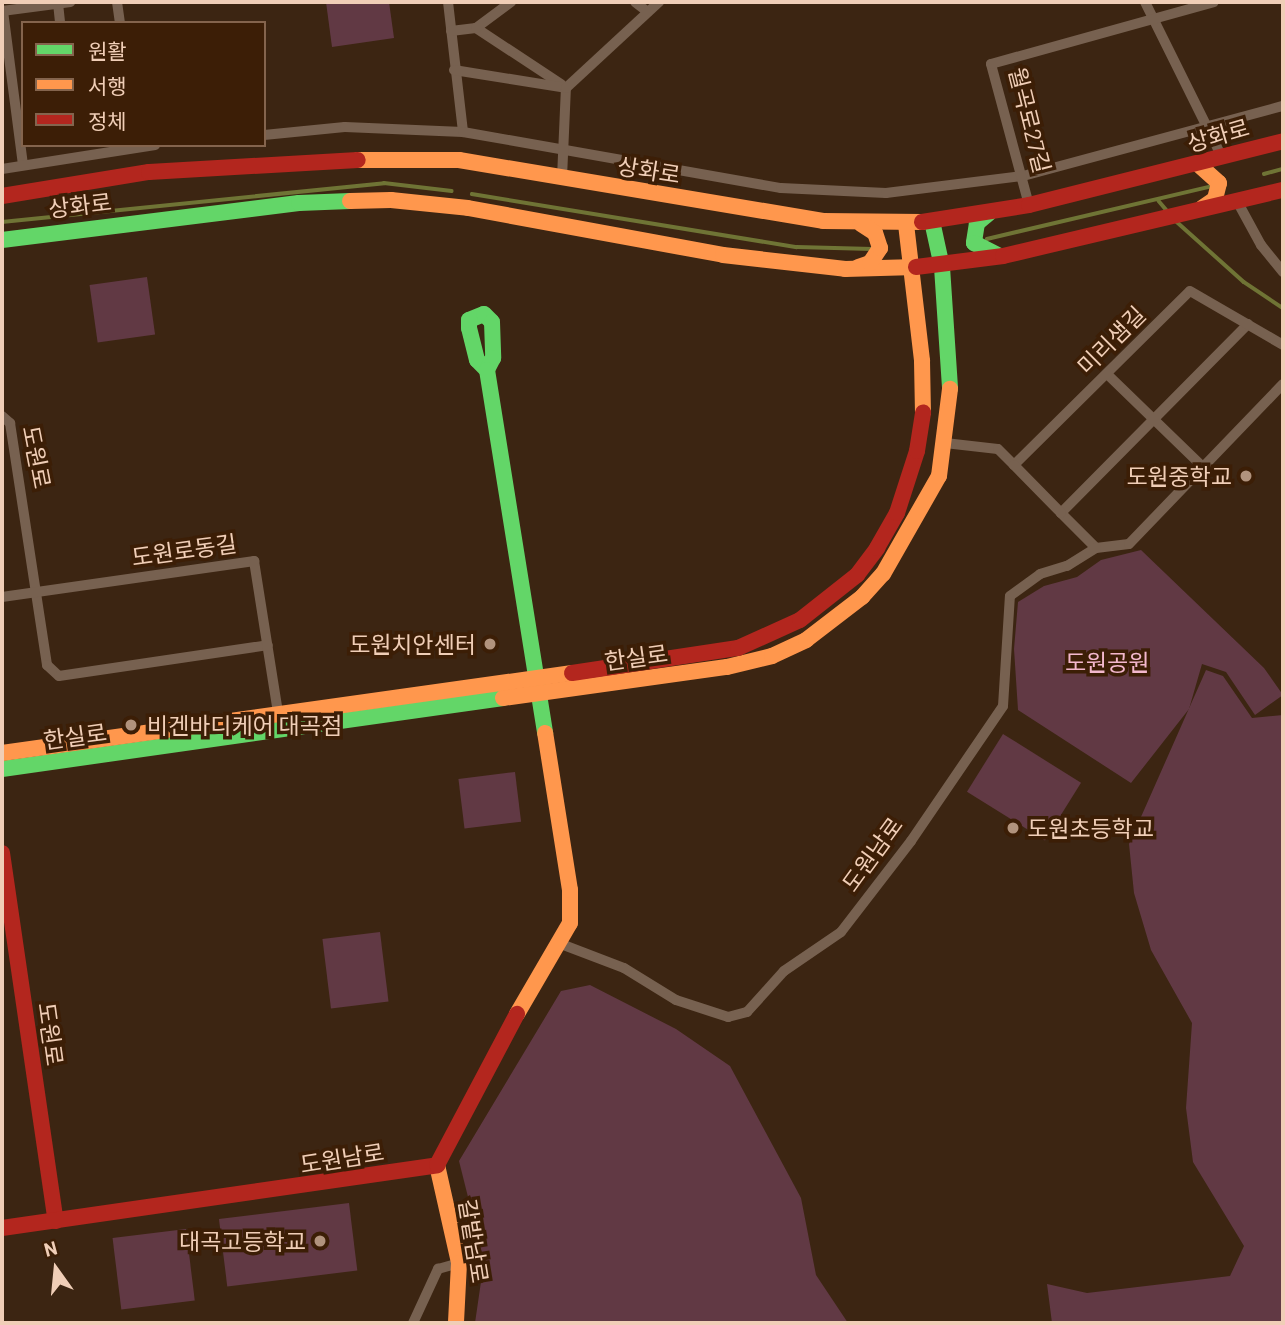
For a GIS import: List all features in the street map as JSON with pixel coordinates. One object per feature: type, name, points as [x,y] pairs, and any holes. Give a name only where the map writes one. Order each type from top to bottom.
[{"type":"main road","name":"상화로","points":[[2,196],[149,172],[358,160],[459,160],[860,224],[906,223],[989,213],[1029,205],[1199,165],[1283,141]]},
{"type":"main road","points":[[1199,165],[1214,174],[1219,183],[1215,199],[1200,209]]},
{"type":"main road","name":"상화로","points":[[2,240],[299,203],[391,200],[468,208],[723,255],[852,269],[942,267],[1283,190]]},
{"type":"main road","points":[[989,213],[977,223],[974,243],[999,256]]},
{"type":"main road","name":"한실로","points":[[2,769],[727,667],[772,656],[806,640],[862,597],[883,574],[939,476],[951,389],[942,267],[932,221]]},
{"type":"main road","name":"한실로","points":[[2,753],[738,648],[800,620],[857,575],[897,513],[917,452],[923,418],[922,361],[906,223]]},
{"type":"main road","points":[[852,269],[870,263],[880,248],[875,233],[860,224]]},
{"type":"main road","points":[[437,1166],[481,1076],[561,944],[570,923],[570,890],[487,370]]},
{"type":"main road","name":"도원로","points":[[2,853],[56,1221]]},
{"type":"main road","name":"도원남로","points":[[2,1228],[437,1166]]},
{"type":"main road","name":"갈밭남로","points":[[437,1166],[459,1263],[456,1323]]},
{"type":"street","points":[[117,2],[120,21]]},
{"type":"street","points":[[448,2],[463,132]]},
{"type":"street","points":[[451,31],[475,28],[511,2]]},
{"type":"street","points":[[635,2],[648,12]]},
{"type":"street","points":[[562,178],[566,88],[659,2]]},
{"type":"street","points":[[1145,2],[1209,124],[1223,157]]},
{"type":"street","name":"월곡로27길","points":[[1029,205],[991,64],[1214,2]]},
{"type":"street","points":[[23,165],[3,11],[64,3],[60,21]]},
{"type":"street","points":[[475,28],[566,88]]},
{"type":"street","points":[[454,69],[566,88]]},
{"type":"street","points":[[266,135],[345,127],[463,132],[781,188],[886,193],[1023,176],[1130,150],[1209,124],[1283,106]]},
{"type":"street","points":[[2,169],[77,150],[122,147]]},
{"type":"street","points":[[1237,201],[1282,269]]},
{"type":"street","name":"미리샘길","points":[[1014,465],[1190,291],[1283,345]]},
{"type":"street","points":[[1061,513],[1248,324]]},
{"type":"street","points":[[1107,374],[1203,467]]},
{"type":"street","points":[[945,443],[998,449],[1096,548],[1129,544],[1203,467],[1279,399],[1283,384]]},
{"type":"street","name":"도원로","points":[[2,416],[10,423],[36,592]]},
{"type":"street","name":"도원남로","points":[[561,944],[624,968],[676,1000],[728,1017],[747,1012],[784,971],[841,932],[911,841],[1003,706],[1010,596],[1041,574],[1068,566],[1096,548]]},
{"type":"street","name":"도원로동길","points":[[2,597],[254,561],[278,713]]},
{"type":"street","points":[[36,592],[47,665],[59,676],[268,645]]},
{"type":"street","points":[[414,1323],[438,1269],[459,1263]]},
{"type":"green space","points":[[326,2],[389,2],[394,38],[332,47]]},
{"type":"green space","points":[[147,277],[155,334],[98,343],[90,285]]},
{"type":"green space","name":"도원공원","points":[[1141,550],[1264,668],[1283,695],[1255,715],[1226,672],[1202,664],[1189,709],[1131,783],[1018,710],[1014,649],[1018,602],[1044,586],[1077,577],[1101,560]]},
{"type":"green space","points":[[1206,670],[1223,676],[1252,718],[1283,715],[1283,1323],[1052,1323],[1047,1284],[1087,1293],[1230,1276],[1244,1246],[1193,1162],[1186,1108],[1192,1023],[1151,950],[1134,893],[1129,844]]},
{"type":"green space","points":[[1003,734],[1081,783],[1045,840],[967,792]]},
{"type":"green space","points":[[515,772],[521,822],[465,829],[458,779]]},
{"type":"green space","points":[[380,932],[389,1001],[331,1009],[322,939]]},
{"type":"green space","points":[[590,985],[676,1029],[730,1066],[801,1198],[816,1275],[848,1323],[475,1323],[484,1261],[459,1161],[561,991]]},
{"type":"green space","points":[[349,1203],[357,1270],[227,1286],[219,1219]]},
{"type":"green space","points":[[186,1229],[195,1300],[121,1309],[113,1238]]},
{"type":"waterway","points":[[1264,174],[1283,169]]},
{"type":"waterway","points":[[2,222],[384,183],[452,191]]},
{"type":"waterway","points":[[987,239],[1213,186]]},
{"type":"waterway","points":[[472,194],[797,247],[872,249]]},
{"type":"waterway","points":[[1159,201],[1169,213]]},
{"type":"waterway","points":[[1176,221],[1244,282],[1283,308]]},
{"type":"traffic: fast","points":[[2,240],[299,203],[350,201]]},
{"type":"traffic: fast","points":[[989,213],[977,223],[974,243],[999,256]]},
{"type":"traffic: fast","points":[[932,221],[942,267],[950,389]]},
{"type":"traffic: fast","points":[[487,370],[477,360],[469,328],[469,320],[484,314],[492,322],[493,358],[487,370],[545,733]]},
{"type":"traffic: fast","points":[[2,769],[503,698]]},
{"type":"traffic: slow","points":[[358,160],[459,160],[823,221],[922,222]]},
{"type":"traffic: slow","points":[[1199,165],[1219,183],[1215,199],[1202,208]]},
{"type":"traffic: slow","points":[[350,201],[391,200],[468,208],[723,255],[845,269],[916,267]]},
{"type":"traffic: slow","points":[[858,267],[870,263],[880,248],[875,233],[861,224]]},
{"type":"traffic: slow","points":[[906,224],[922,361],[923,412]]},
{"type":"traffic: slow","points":[[503,698],[727,667],[772,656],[806,640],[862,597],[883,574],[939,476],[950,389]]},
{"type":"traffic: slow","points":[[2,753],[572,673]]},
{"type":"traffic: slow","points":[[517,1014],[570,923],[570,890],[545,733]]},
{"type":"traffic: slow","points":[[437,1165],[459,1263],[456,1323]]},
{"type":"traffic: jam","points":[[922,222],[1029,205],[1283,141]]},
{"type":"traffic: jam","points":[[2,196],[149,172],[358,160]]},
{"type":"traffic: jam","points":[[916,267],[1003,256],[1283,190]]},
{"type":"traffic: jam","points":[[572,673],[738,648],[800,620],[857,575],[877,548],[897,513],[917,451],[923,412]]},
{"type":"traffic: jam","points":[[2,853],[56,1221]]},
{"type":"traffic: jam","points":[[2,1228],[437,1165],[517,1014]]},
{"type":"place","name":"도원중학교","points":[[1246,476]]},
{"type":"place","name":"도원치안센터","points":[[490,644]]},
{"type":"place","name":"비겐바디케어 대곡점","points":[[131,725]]},
{"type":"place","name":"도원초등학교","points":[[1013,828]]},
{"type":"place","name":"대곡고등학교","points":[[320,1241]]}]
